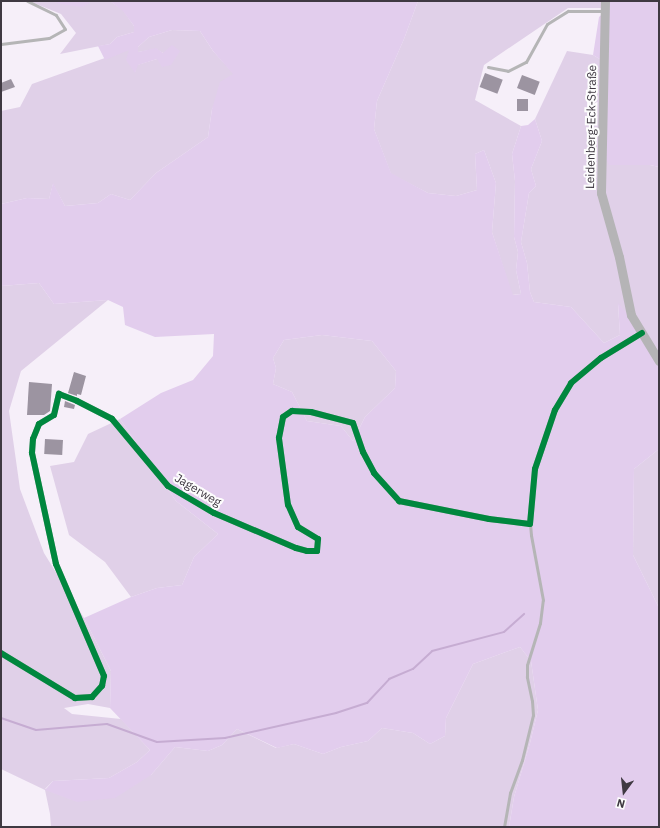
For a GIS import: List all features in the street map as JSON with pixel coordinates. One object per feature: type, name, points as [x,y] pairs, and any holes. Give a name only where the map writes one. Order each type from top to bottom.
[{"type":"street","name":"Leidenberg-Eck-Straße","points":[[605,1],[601,193],[619,257],[631,315],[659,362]]},
{"type":"street","points":[[530,524],[534,469],[555,410],[571,383],[601,358],[642,333]]},
{"type":"street","name":"Jagerweg","points":[[1,653],[75,698],[92,697],[102,686],[104,676],[56,564],[32,453],[33,439],[40,424],[54,415],[58,394],[77,401],[112,419],[168,486],[214,513],[307,552],[317,551],[318,538],[298,527],[288,505],[279,438],[283,417],[292,410],[311,412],[353,423],[362,452],[374,473],[400,501],[489,519],[530,524]]},
{"type":"lane","points":[[1,44],[49,38],[64,29],[56,15],[27,1]]},
{"type":"lane","points":[[488,66],[508,71],[526,62],[547,24],[568,11],[605,11]]},
{"type":"lane","points":[[504,827],[510,793],[522,760],[533,715],[527,677],[527,665],[540,623],[543,600],[530,535],[530,524]]},
{"type":"shaded area","points":[[29,1],[110,1],[123,10],[134,26],[134,32],[117,37],[110,44],[60,54],[76,33],[61,14]]},
{"type":"shaded area","points":[[53,1],[88,1],[90,3],[82,7],[60,4]]},
{"type":"shaded area","points":[[110,1],[418,1],[404,39],[377,101],[374,129],[391,173],[428,193],[456,196],[477,190],[475,154],[484,150],[496,183],[492,232],[513,295],[521,294],[516,270],[518,252],[514,237],[515,181],[512,154],[521,126],[528,125],[535,119],[542,141],[531,169],[536,186],[529,193],[521,242],[527,263],[530,292],[534,302],[571,307],[604,343],[620,335],[618,303],[659,351],[659,449],[634,469],[633,555],[659,608],[659,827],[509,827],[514,797],[538,710],[531,661],[520,647],[473,664],[446,718],[445,736],[430,744],[413,733],[382,728],[368,741],[341,747],[323,754],[294,744],[277,748],[237,729],[222,745],[208,751],[175,747],[151,775],[115,798],[77,802],[45,790],[53,781],[109,778],[137,762],[150,750],[110,708],[111,671],[84,618],[131,597],[157,588],[182,585],[194,557],[218,534],[176,501],[120,419],[161,393],[193,380],[213,356],[214,334],[155,337],[125,325],[123,307],[108,300],[54,304],[39,283],[1,286],[1,204],[27,198],[49,199],[53,183],[65,206],[98,203],[111,194],[130,200],[156,173],[208,137],[212,109],[220,82],[233,74],[213,51],[200,31],[172,30],[149,37],[138,47],[138,52],[156,48],[163,53],[172,45],[180,51],[171,65],[162,67],[157,59],[138,65],[135,73],[126,60],[129,50],[105,60],[98,46],[110,44],[117,37],[134,32],[134,26],[123,11]],"holes":[[[322,335],[372,341],[396,371],[395,388],[365,417],[353,441],[341,426],[307,421],[292,392],[273,384],[276,368],[273,358],[284,340]]]},
{"type":"shaded area","points":[[418,1],[609,1],[609,8],[568,8],[484,65],[475,100],[521,126],[512,154],[515,181],[514,237],[518,252],[516,270],[521,294],[512,295],[492,232],[496,183],[484,150],[475,154],[477,190],[456,196],[428,193],[391,174],[374,129],[377,101],[404,39]]},
{"type":"shaded area","points":[[609,1],[659,1],[659,167],[650,165],[609,165],[605,157],[608,64],[593,55],[599,17],[609,8]]},
{"type":"shaded area","points":[[172,30],[200,31],[213,51],[234,74],[212,109],[208,137],[156,173],[130,200],[111,194],[98,203],[65,206],[53,184],[49,199],[27,198],[1,204],[1,111],[20,107],[32,84],[130,49],[135,72],[137,65],[157,59],[163,53],[156,49],[138,52],[138,47],[149,37]]},
{"type":"shaded area","points":[[567,51],[593,55],[608,64],[650,165],[659,167],[659,351],[618,304],[620,335],[604,343],[571,307],[534,302],[530,292],[527,263],[521,242],[529,193],[536,186],[531,169],[542,141],[535,119]]},
{"type":"shaded area","points":[[39,283],[54,304],[108,300],[21,371],[9,411],[20,489],[44,553],[84,618],[111,671],[110,708],[88,704],[64,708],[72,714],[121,719],[150,750],[137,762],[109,778],[53,781],[45,789],[151,775],[175,747],[208,751],[222,745],[237,729],[276,748],[294,744],[323,754],[341,747],[368,741],[382,728],[413,733],[430,744],[445,736],[446,718],[473,664],[520,647],[531,661],[538,710],[514,797],[509,827],[51,827],[45,790],[1,769],[1,286]]},
{"type":"shaded area","points":[[322,335],[372,341],[396,371],[395,388],[365,417],[353,441],[341,426],[307,421],[292,392],[273,384],[276,368],[273,358],[284,340]]},
{"type":"shaded area","points":[[120,419],[176,501],[218,534],[194,557],[182,585],[157,588],[131,597],[105,562],[69,535],[50,466],[74,462],[88,434]]},
{"type":"shaded area","points":[[659,449],[659,608],[633,555],[634,469]]},
{"type":"building","points":[[485,73],[503,80],[497,94],[480,87]]},
{"type":"building","points":[[522,75],[540,82],[535,95],[517,88]]},
{"type":"building","points":[[11,79],[15,87],[1,92],[1,83]]},
{"type":"building","points":[[517,99],[528,99],[528,111],[517,111]]},
{"type":"building","points":[[74,372],[86,376],[81,395],[77,394],[77,396],[68,393]]},
{"type":"building","points":[[29,382],[52,384],[50,411],[44,415],[27,415]]},
{"type":"building","points":[[65,401],[75,405],[74,409],[64,407]]},
{"type":"building","points":[[45,439],[63,440],[62,455],[44,454]]},
{"type":"waterway","points":[[1,718],[36,730],[107,724],[157,742],[225,738],[336,713],[367,703],[389,679],[413,669],[432,651],[504,632],[524,614]]},
{"type":"cycle path","points":[[1,653],[75,698],[92,697],[102,686],[104,676],[56,564],[32,453],[33,439],[39,424],[54,415],[59,394],[77,401],[112,419],[168,486],[214,513],[296,548],[307,551],[317,551],[318,539],[298,527],[288,505],[279,438],[283,417],[292,411],[311,412],[353,423],[363,452],[374,473],[399,501],[489,519],[530,524],[535,469],[555,410],[571,383],[601,358],[642,333]]}]
